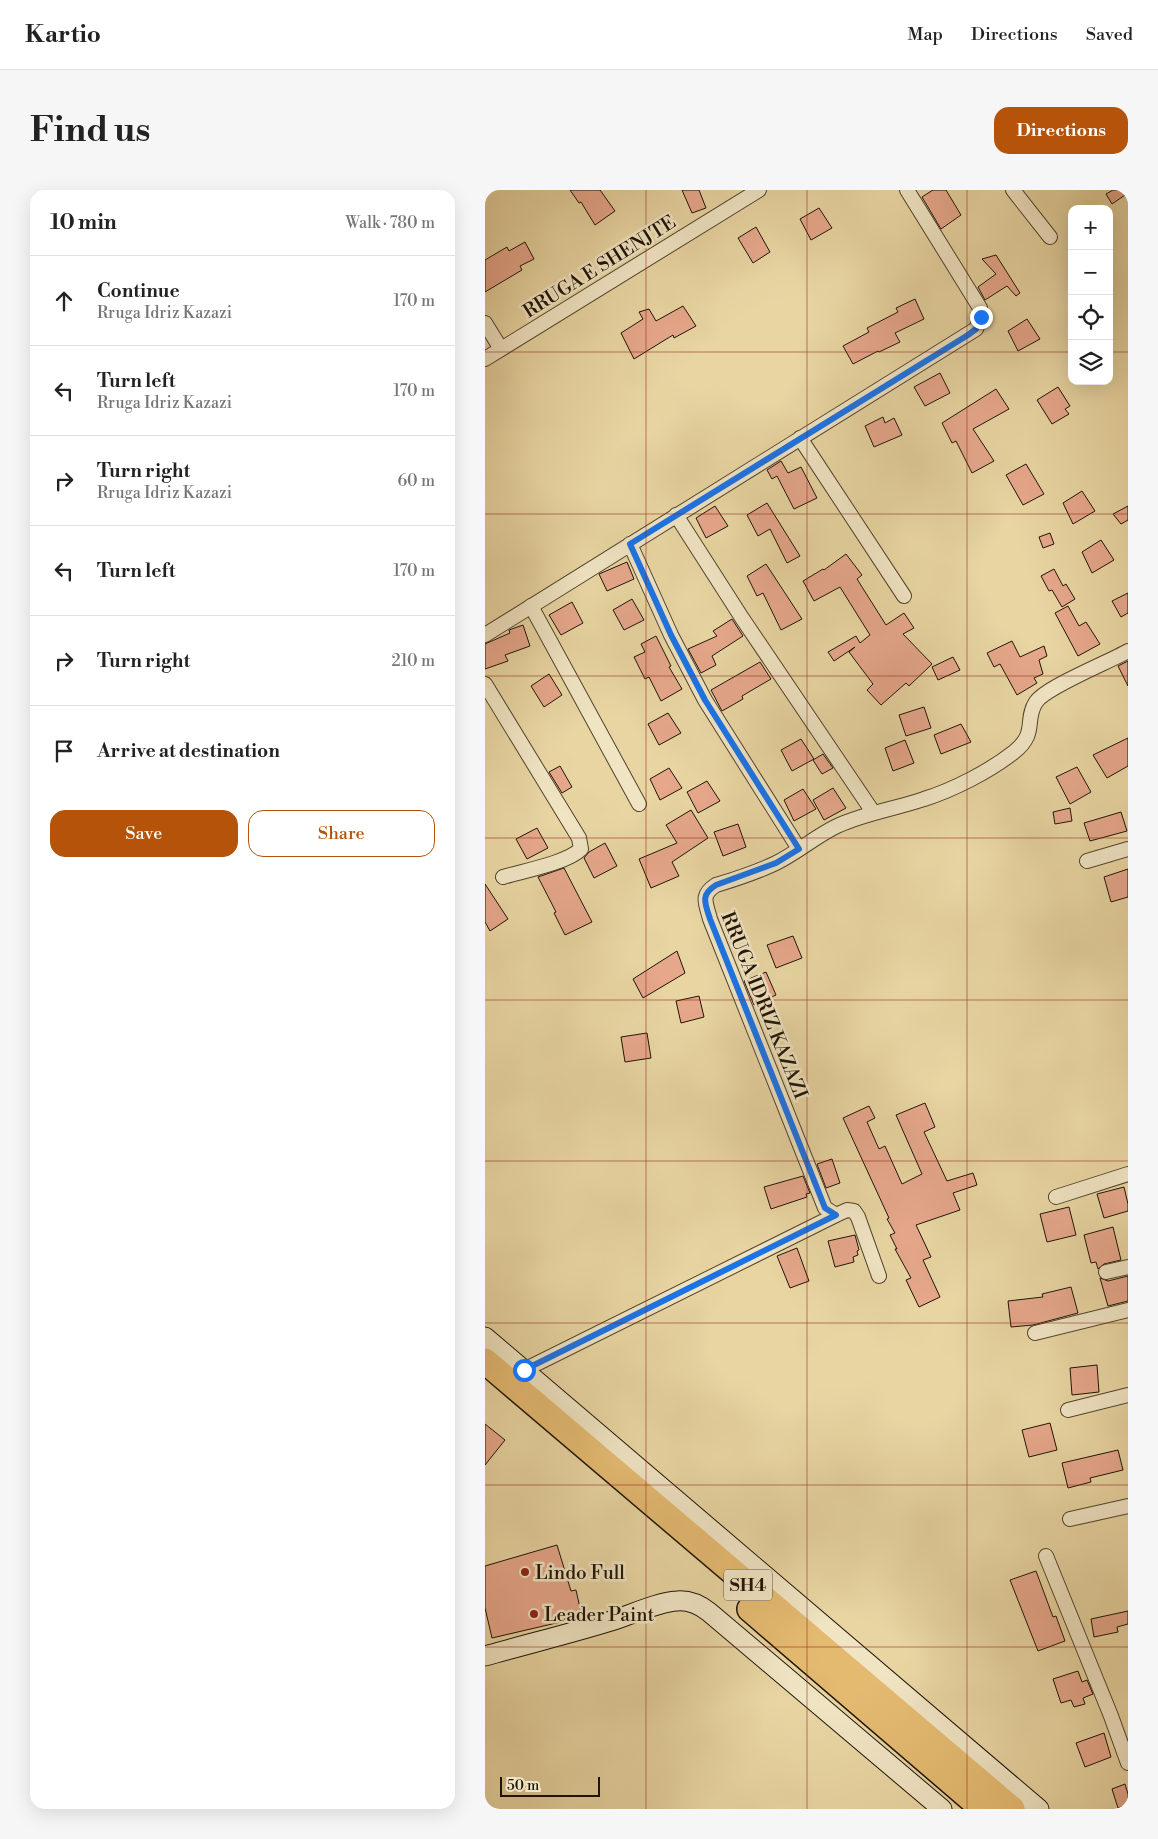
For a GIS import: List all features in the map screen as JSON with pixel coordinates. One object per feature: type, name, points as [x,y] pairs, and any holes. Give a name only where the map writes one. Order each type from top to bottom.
[{"type":"highway","name":"SH4","points":[[485,1361],[1012,1809]]},
{"type":"highway","name":"SH4","points":[[485,1384],[983,1809]]},
{"type":"street","name":"RRUGA E SHENJTE","points":[[485,359],[759,190]]},
{"type":"street","points":[[485,635],[976,329],[981,313],[979,308],[907,190]]},
{"type":"street","points":[[1013,190],[1050,237]]},
{"type":"street","points":[[485,323],[501,349]]},
{"type":"street","points":[[800,438],[904,596]]},
{"type":"street","points":[[676,515],[742,618],[873,812]]},
{"type":"street","points":[[630,544],[671,635],[705,700],[799,849]]},
{"type":"street","points":[[531,606],[639,804]]},
{"type":"street","name":"RRUGA IDRIZ KAZAZI","points":[[836,1215],[825,1208],[710,919],[705,900],[708,890],[716,885],[776,863],[837,826],[873,812],[924,799],[948,790],[978,774],[1014,752],[1029,736],[1032,712],[1039,698],[1128,651]]},
{"type":"street","points":[[485,684],[581,844],[581,849],[576,854],[562,860],[503,877]]},
{"type":"street","points":[[1087,862],[1128,849]]},
{"type":"street","points":[[1056,1197],[1128,1174]]},
{"type":"street","points":[[524,1370],[847,1210],[854,1211],[858,1217],[879,1276]]},
{"type":"street","points":[[1106,1272],[1128,1266]]},
{"type":"street","points":[[1035,1333],[1128,1310]]},
{"type":"street","points":[[485,1337],[1039,1809]]},
{"type":"street","points":[[1068,1410],[1128,1395]]},
{"type":"street","points":[[1070,1520],[1128,1506]]},
{"type":"street","points":[[1046,1556],[1111,1716],[1128,1763]]},
{"type":"street","points":[[485,1656],[677,1600],[700,1605],[943,1809]]},
{"type":"building","points":[[570,190],[600,190],[615,211],[595,225],[581,202],[579,203]]},
{"type":"building","points":[[682,190],[699,190],[706,208],[692,213]]},
{"type":"building","points":[[933,190],[946,190],[961,215],[941,229],[922,197]]},
{"type":"building","points":[[1113,190],[1128,190],[1128,193],[1112,204],[1106,194]]},
{"type":"building","points":[[819,208],[832,228],[811,240],[800,219]]},
{"type":"building","points":[[756,227],[770,252],[753,263],[738,238]]},
{"type":"building","points":[[525,242],[534,259],[520,266],[522,270],[485,292],[485,260],[507,247],[509,251]]},
{"type":"building","points":[[996,255],[1020,293],[1016,296],[1007,286],[985,300],[978,287],[996,274],[982,259]]},
{"type":"building","points":[[536,297],[541,309],[531,315],[525,303]]},
{"type":"building","points":[[915,299],[924,319],[895,333],[900,342],[853,364],[843,346],[869,332],[867,328],[898,312],[896,308]]},
{"type":"building","points":[[683,306],[696,326],[674,338],[673,335],[634,359],[621,333],[643,319],[639,312],[649,309],[656,321]]},
{"type":"building","points":[[1027,319],[1040,339],[1018,351],[1008,331]]},
{"type":"building","points":[[940,373],[950,393],[925,406],[914,387]]},
{"type":"building","points":[[1058,387],[1070,406],[1065,409],[1069,414],[1052,424],[1037,400]]},
{"type":"building","points":[[996,389],[1009,409],[973,429],[994,461],[972,473],[956,441],[952,443],[942,423]]},
{"type":"building","points":[[883,417],[885,423],[894,418],[902,435],[874,447],[865,426]]},
{"type":"building","points":[[781,461],[788,473],[801,467],[817,498],[794,509],[777,476],[772,479],[767,470]]},
{"type":"building","points":[[1026,464],[1044,494],[1023,505],[1006,475]]},
{"type":"building","points":[[1082,491],[1095,511],[1073,524],[1063,503]]},
{"type":"building","points":[[767,503],[800,556],[787,563],[770,529],[758,536],[747,515]]},
{"type":"building","points":[[715,506],[728,526],[706,538],[696,518]]},
{"type":"building","points":[[1128,506],[1128,520],[1121,524],[1113,514]]},
{"type":"building","points":[[1050,533],[1054,544],[1043,548],[1039,537]]},
{"type":"building","points":[[1101,540],[1114,560],[1092,573],[1082,552]]},
{"type":"building","points":[[846,554],[862,575],[857,579],[886,625],[904,613],[914,628],[903,634],[932,664],[909,686],[906,683],[881,705],[867,690],[873,684],[849,652],[855,647],[834,661],[828,652],[856,636],[860,643],[870,635],[840,587],[814,601],[803,581],[824,570]]},
{"type":"building","points":[[627,562],[634,579],[607,591],[599,574]]},
{"type":"building","points":[[766,564],[802,619],[781,630],[763,593],[757,596],[747,576]]},
{"type":"building","points":[[1054,569],[1063,586],[1066,584],[1075,599],[1062,607],[1052,590],[1049,591],[1041,576]]},
{"type":"building","points":[[1128,593],[1128,613],[1121,617],[1112,601]]},
{"type":"building","points":[[632,599],[644,620],[624,630],[613,610]]},
{"type":"building","points":[[572,602],[583,623],[561,635],[549,615]]},
{"type":"building","points":[[1068,606],[1079,626],[1086,622],[1100,644],[1078,656],[1055,613]]},
{"type":"building","points":[[732,619],[743,636],[712,656],[716,665],[701,673],[688,649],[717,636],[713,631]]},
{"type":"building","points":[[523,625],[530,646],[505,655],[508,661],[485,669],[485,644],[510,633],[509,630]]},
{"type":"building","points":[[656,636],[671,666],[669,667],[682,689],[661,701],[649,677],[645,679],[634,657],[645,652],[641,644]]},
{"type":"building","points":[[1012,641],[1020,657],[1044,646],[1047,656],[1039,660],[1043,674],[1034,678],[1037,683],[1017,695],[1000,664],[994,667],[987,653]]},
{"type":"building","points":[[953,657],[960,670],[938,680],[932,667]]},
{"type":"building","points":[[1128,661],[1128,686],[1118,666]]},
{"type":"building","points":[[760,662],[771,679],[742,696],[743,699],[722,711],[711,690]]},
{"type":"building","points":[[549,674],[562,695],[544,707],[531,686]]},
{"type":"building","points":[[924,707],[931,728],[906,736],[899,715]]},
{"type":"building","points":[[668,713],[681,733],[659,745],[648,724]]},
{"type":"building","points":[[961,724],[971,742],[941,754],[934,735]]},
{"type":"building","points":[[1128,738],[1128,766],[1107,778],[1093,755]]},
{"type":"building","points":[[801,739],[814,759],[792,771],[781,750]]},
{"type":"building","points":[[905,740],[914,763],[893,771],[885,748]]},
{"type":"building","points":[[823,754],[833,768],[822,774],[813,760]]},
{"type":"building","points":[[560,766],[572,787],[562,793],[549,772]]},
{"type":"building","points":[[1077,767],[1091,792],[1070,804],[1056,777]]},
{"type":"building","points":[[669,768],[682,788],[660,800],[650,779]]},
{"type":"building","points":[[707,781],[720,801],[698,813],[687,792]]},
{"type":"building","points":[[833,788],[846,808],[824,820],[813,800]]},
{"type":"building","points":[[803,789],[816,809],[794,821],[784,800]]},
{"type":"building","points":[[1070,808],[1072,821],[1055,824],[1053,812]]},
{"type":"building","points":[[691,810],[708,838],[672,862],[679,876],[651,888],[639,859],[677,843],[666,825]]},
{"type":"building","points":[[1121,812],[1127,831],[1090,841],[1084,823]]},
{"type":"building","points":[[738,824],[746,847],[723,856],[714,832]]},
{"type":"building","points":[[537,828],[548,848],[527,859],[516,839]]},
{"type":"building","points":[[605,843],[617,866],[594,878],[584,858],[589,852]]},
{"type":"building","points":[[564,868],[592,922],[565,935],[554,913],[556,912],[538,877]]},
{"type":"building","points":[[1128,869],[1128,897],[1111,902],[1104,877]]},
{"type":"building","points":[[485,884],[508,919],[490,931],[485,922]]},
{"type":"building","points":[[793,936],[802,958],[776,968],[767,945]]},
{"type":"building","points":[[677,951],[685,973],[643,998],[633,979]]},
{"type":"building","points":[[766,972],[776,995],[754,1005],[744,981]]},
{"type":"building","points":[[699,996],[704,1017],[681,1023],[676,1001]]},
{"type":"building","points":[[647,1033],[651,1058],[625,1062],[621,1037]]},
{"type":"building","points":[[925,1103],[935,1127],[924,1132],[947,1181],[973,1173],[977,1185],[953,1193],[960,1210],[916,1225],[931,1257],[923,1260],[940,1297],[919,1307],[906,1280],[911,1278],[895,1249],[897,1249],[890,1235],[895,1233],[887,1219],[889,1218],[843,1118],[869,1106],[875,1118],[867,1122],[879,1149],[885,1146],[902,1184],[922,1174],[896,1115]]},
{"type":"building","points":[[832,1159],[840,1183],[826,1188],[817,1164]]},
{"type":"building","points":[[803,1176],[810,1193],[806,1194],[807,1197],[771,1209],[764,1187]]},
{"type":"building","points":[[1124,1187],[1128,1211],[1104,1218],[1097,1194]]},
{"type":"building","points":[[1069,1207],[1076,1235],[1047,1242],[1040,1214]]},
{"type":"building","points":[[1113,1227],[1121,1260],[1104,1264],[1098,1269],[1096,1262],[1091,1263],[1084,1235]]},
{"type":"building","points":[[855,1235],[859,1250],[857,1251],[858,1255],[853,1257],[854,1262],[835,1267],[828,1241]]},
{"type":"building","points":[[797,1248],[809,1281],[790,1288],[777,1256]]},
{"type":"building","points":[[1128,1276],[1128,1301],[1108,1306],[1100,1278],[1108,1281]]},
{"type":"building","points":[[1071,1287],[1078,1313],[1033,1325],[1011,1327],[1008,1301],[1043,1297],[1042,1294]]},
{"type":"building","points":[[1097,1365],[1099,1392],[1072,1395],[1070,1368]]},
{"type":"building","points":[[1050,1423],[1057,1450],[1029,1457],[1022,1430]]},
{"type":"building","points":[[485,1424],[505,1440],[485,1465]]},
{"type":"building","points":[[1118,1450],[1123,1470],[1090,1478],[1091,1482],[1068,1488],[1062,1463]]},
{"type":"building","points":[[557,1545],[571,1591],[576,1590],[582,1617],[492,1638],[485,1608],[485,1566]]},
{"type":"building","points":[[1036,1571],[1053,1617],[1056,1616],[1065,1641],[1038,1651],[1010,1580]]},
{"type":"building","points":[[1128,1611],[1128,1624],[1117,1627],[1118,1632],[1094,1637],[1091,1619]]},
{"type":"building","points":[[1078,1671],[1082,1682],[1087,1680],[1093,1694],[1083,1698],[1085,1704],[1074,1707],[1071,1700],[1061,1703],[1053,1679]]},
{"type":"building","points":[[1104,1733],[1111,1757],[1085,1767],[1076,1743]]},
{"type":"building","points":[[1125,1784],[1128,1794],[1128,1805],[1118,1808],[1112,1789]]},
{"type":"place","name":"Lindo Full","points":[[525,1572]]},
{"type":"place","name":"Leader Paint","points":[[534,1614]]},
{"type":"route","points":[[524,1370],[836,1215],[825,1208],[710,919],[705,900],[708,890],[716,885],[776,863],[799,849],[705,700],[671,635],[630,544],[968,335],[976,329],[981,317]]}]
